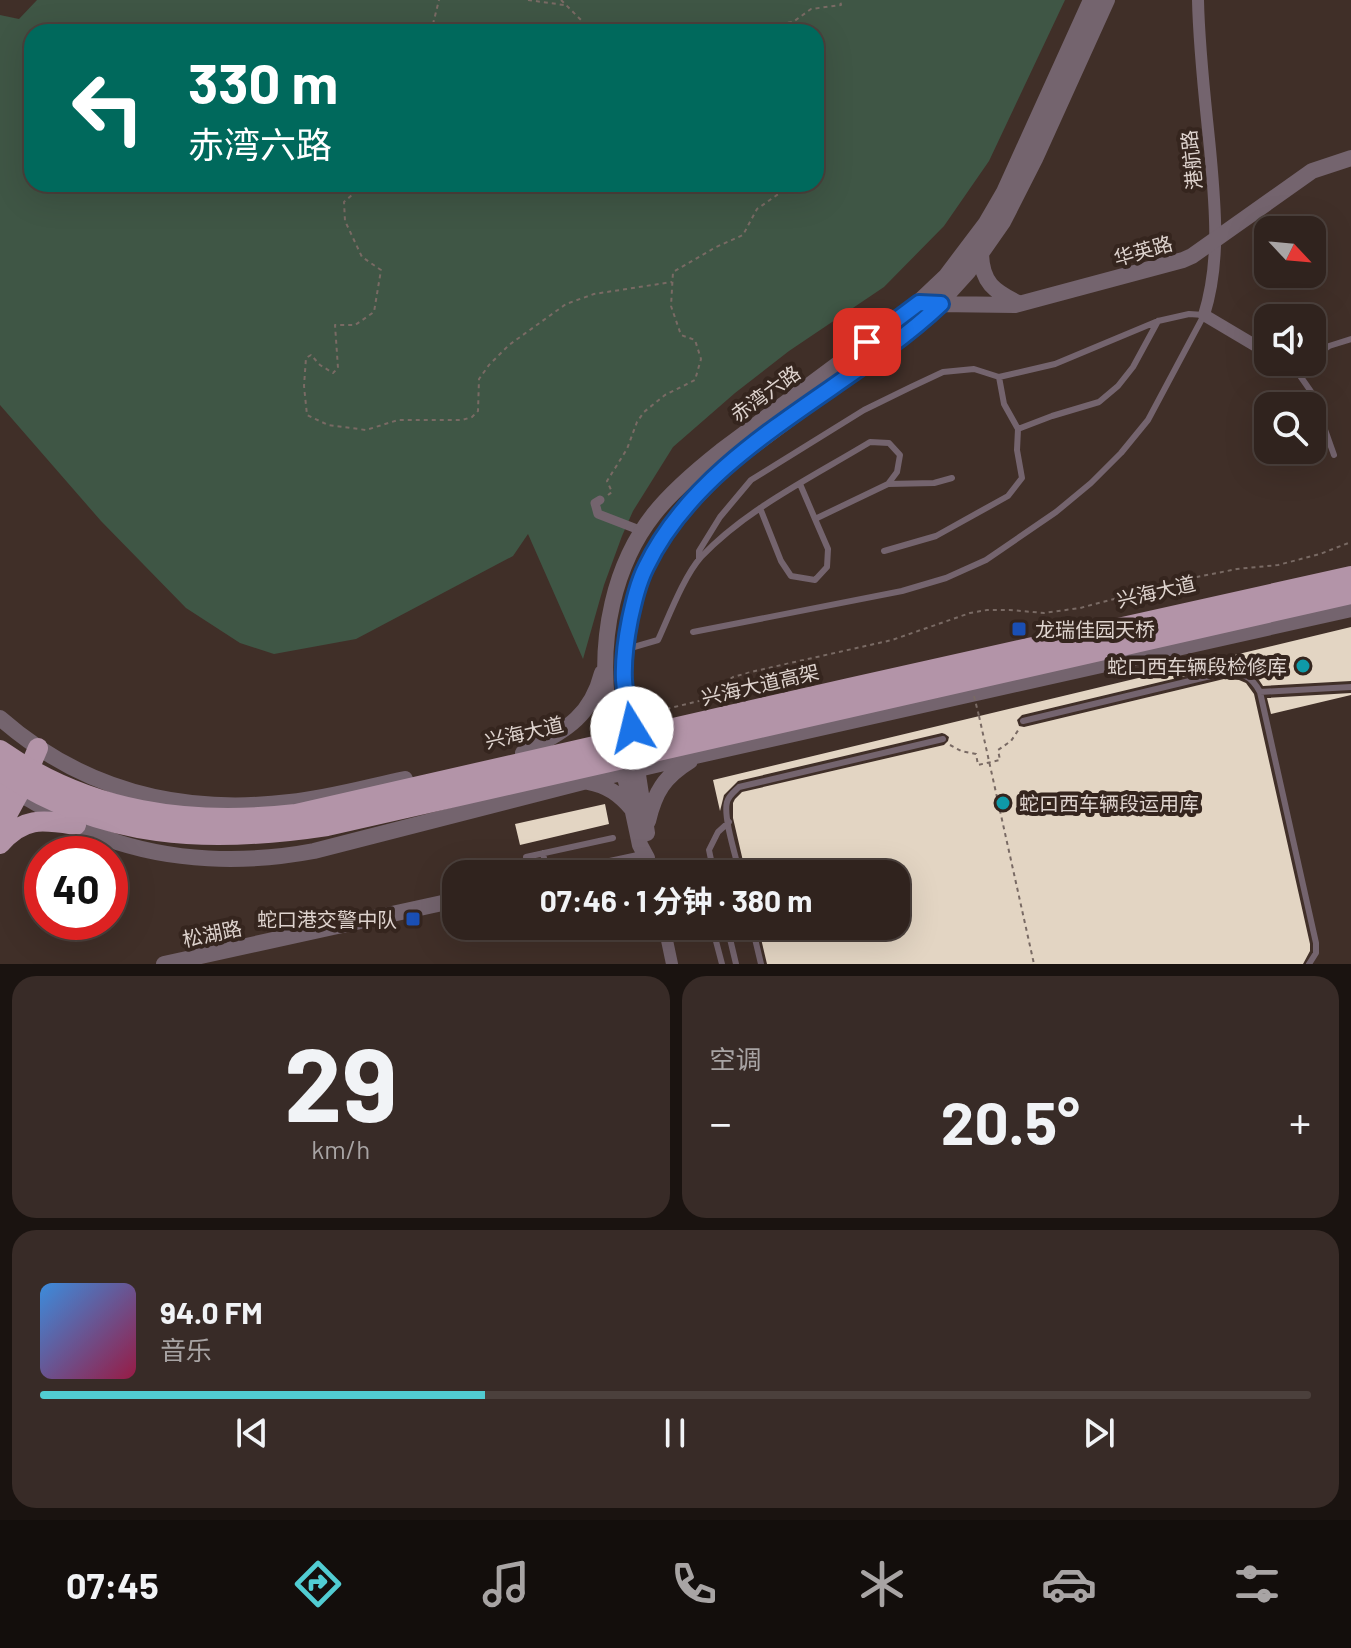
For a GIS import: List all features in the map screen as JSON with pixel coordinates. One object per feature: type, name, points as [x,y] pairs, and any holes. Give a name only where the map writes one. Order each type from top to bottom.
[{"type":"main road","name":"兴海大道高架","points":[[0,750],[64,786],[115,805],[170,815],[230,820],[296,814],[1351,576]]},
{"type":"main road","points":[[5,786],[38,794],[85,815],[175,834],[205,836],[327,826],[1351,594]]},
{"type":"main road","points":[[0,828],[5,786],[38,748]]},
{"type":"main road","points":[[0,844],[21,825],[32,822],[44,820],[69,832]]},
{"type":"street","name":"赤湾六路","points":[[631,770],[613,732],[607,701],[605,660],[614,597],[642,531],[693,473],[919,303],[946,276],[986,223],[1012,176],[1091,0]]},
{"type":"street","name":"赤湾六路","points":[[631,770],[632,728],[624,679],[625,650],[636,592],[646,567],[669,529],[725,467],[898,340],[941,304],[1003,222],[1107,0]]},
{"type":"street","name":"港航路","points":[[1198,0],[1216,211],[1210,298],[1204,315]]},
{"type":"street","name":"华英路","points":[[919,303],[1021,304],[1183,260],[1312,171],[1351,158]]},
{"type":"street","points":[[981,254],[983,273],[988,282],[1000,293],[1021,304]]},
{"type":"street","points":[[1204,315],[1254,345]]},
{"type":"street","points":[[600,500],[595,503],[598,514],[642,531]]},
{"type":"street","name":"兴海大道","points":[[0,718],[38,748],[80,772],[139,794],[196,804],[259,805],[321,798],[1351,568]]},
{"type":"street","points":[[5,786],[69,832],[103,837],[155,852],[221,859],[283,857],[631,770],[1351,609]]},
{"type":"street","points":[[523,753],[576,720],[586,709],[594,697],[605,660]]},
{"type":"street","points":[[646,829],[663,782],[702,754]]},
{"type":"street","points":[[631,770],[632,809],[646,860]]},
{"type":"street","points":[[631,770],[649,843],[650,860]]},
{"type":"street","points":[[583,782],[609,787],[632,809]]},
{"type":"street","name":"松湖路","points":[[164,964],[442,903]]},
{"type":"street","points":[[667,940],[672,964]]},
{"type":"lane","points":[[693,632],[902,591],[946,578],[986,560],[1056,512],[1121,453],[1148,420],[1204,315],[1189,314],[1158,321],[1055,364],[999,377],[974,369],[943,372],[864,410],[751,480],[720,517],[699,551],[699,559]]},
{"type":"lane","points":[[1018,429],[1099,402],[1118,386],[1133,367],[1158,321]]},
{"type":"lane","points":[[1326,348],[1351,339]]},
{"type":"lane","points":[[1305,376],[1334,455]]},
{"type":"lane","points":[[884,551],[936,536],[1008,496],[1022,478],[1017,450],[1018,429],[1004,404],[999,377]]},
{"type":"lane","points":[[625,650],[658,640],[699,559],[760,508],[870,442],[889,443],[900,455],[897,472],[888,484]]},
{"type":"lane","points":[[815,519],[888,484],[934,483],[952,478]]},
{"type":"lane","points":[[760,508],[781,561],[791,576],[815,580],[827,567],[828,549],[800,484]]},
{"type":"lane","points":[[1023,721],[1223,673],[1247,675],[1260,692],[1316,943],[1316,953],[1309,964]]},
{"type":"lane","points":[[1260,692],[1351,687]]},
{"type":"lane","points":[[737,860],[726,805],[739,787],[943,739]]},
{"type":"lane","points":[[711,860],[709,850],[712,840],[729,822]]},
{"type":"lane","points":[[526,857],[613,838]]},
{"type":"lane","points":[[543,853],[544,860]]},
{"type":"lane","points":[[716,940],[722,964]]},
{"type":"lane","points":[[730,940],[736,964]]},
{"type":"lane","points":[[755,940],[761,964]]},
{"type":"path","points":[[433,24],[439,0]]},
{"type":"path","points":[[528,0],[565,6]]},
{"type":"path","points":[[561,0],[584,24]]},
{"type":"path","points":[[781,24],[793,22],[811,9],[841,5],[840,0]]},
{"type":"path","points":[[355,192],[344,202],[345,221],[362,257],[381,270],[374,312],[355,325],[335,325],[338,368],[333,373],[311,355],[306,358],[304,386],[307,415],[328,425],[366,430],[398,420],[462,420],[472,417],[478,411],[479,379],[489,365],[509,345],[566,304],[594,294],[672,282]]},
{"type":"path","points":[[600,500],[612,492],[607,481],[627,449],[644,412],[665,395],[695,380],[701,359],[695,340],[681,335],[671,306],[673,272],[743,235],[757,209],[781,192]]},
{"type":"path","points":[[654,712],[699,701],[733,677],[892,640],[970,613],[1010,610],[1044,613],[1080,608],[1197,577],[1278,565],[1351,542]]},
{"type":"path","points":[[979,716],[1034,964]]},
{"type":"path","points":[[943,739],[954,748],[976,754],[978,765],[1000,760],[998,750],[1011,741],[1023,721]]},
{"type":"path","points":[[69,832],[76,836]]},
{"type":"green space","points":[[37,0],[1065,0],[989,161],[944,226],[884,287],[789,351],[673,447],[633,511],[622,536],[583,659],[528,534],[513,556],[356,639],[274,654],[240,643],[186,608],[101,521],[0,405],[0,15],[19,19]]},
{"type":"building","name":"蛇口西车辆段运用库","points":[[1351,627],[1351,681],[1263,686],[1247,670],[1223,667],[1022,715],[1017,720],[1019,726],[1024,727],[1224,679],[1246,683],[1254,694],[1310,944],[1303,964],[767,964],[761,940],[910,940],[910,860],[743,860],[733,818],[735,799],[742,792],[944,745],[949,737],[942,733],[738,781],[724,795],[720,811],[713,780]]},
{"type":"building","points":[[1351,693],[1271,714],[1267,698]]},
{"type":"building","points":[[605,804],[609,824],[520,845],[515,824]]},
{"type":"place","name":"龙瑞佳园天桥","points":[[1019,629]]},
{"type":"place","name":"蛇口西车辆段检修库","points":[[1303,666]]},
{"type":"place","name":"蛇口西车辆段运用库","points":[[1003,803]]},
{"type":"place","name":"蛇口港交警中队","points":[[413,919]]},
{"type":"route","points":[[632,728],[624,679],[625,650],[636,592],[660,541],[677,518],[725,467],[898,340],[941,304],[919,303],[867,342]]}]
